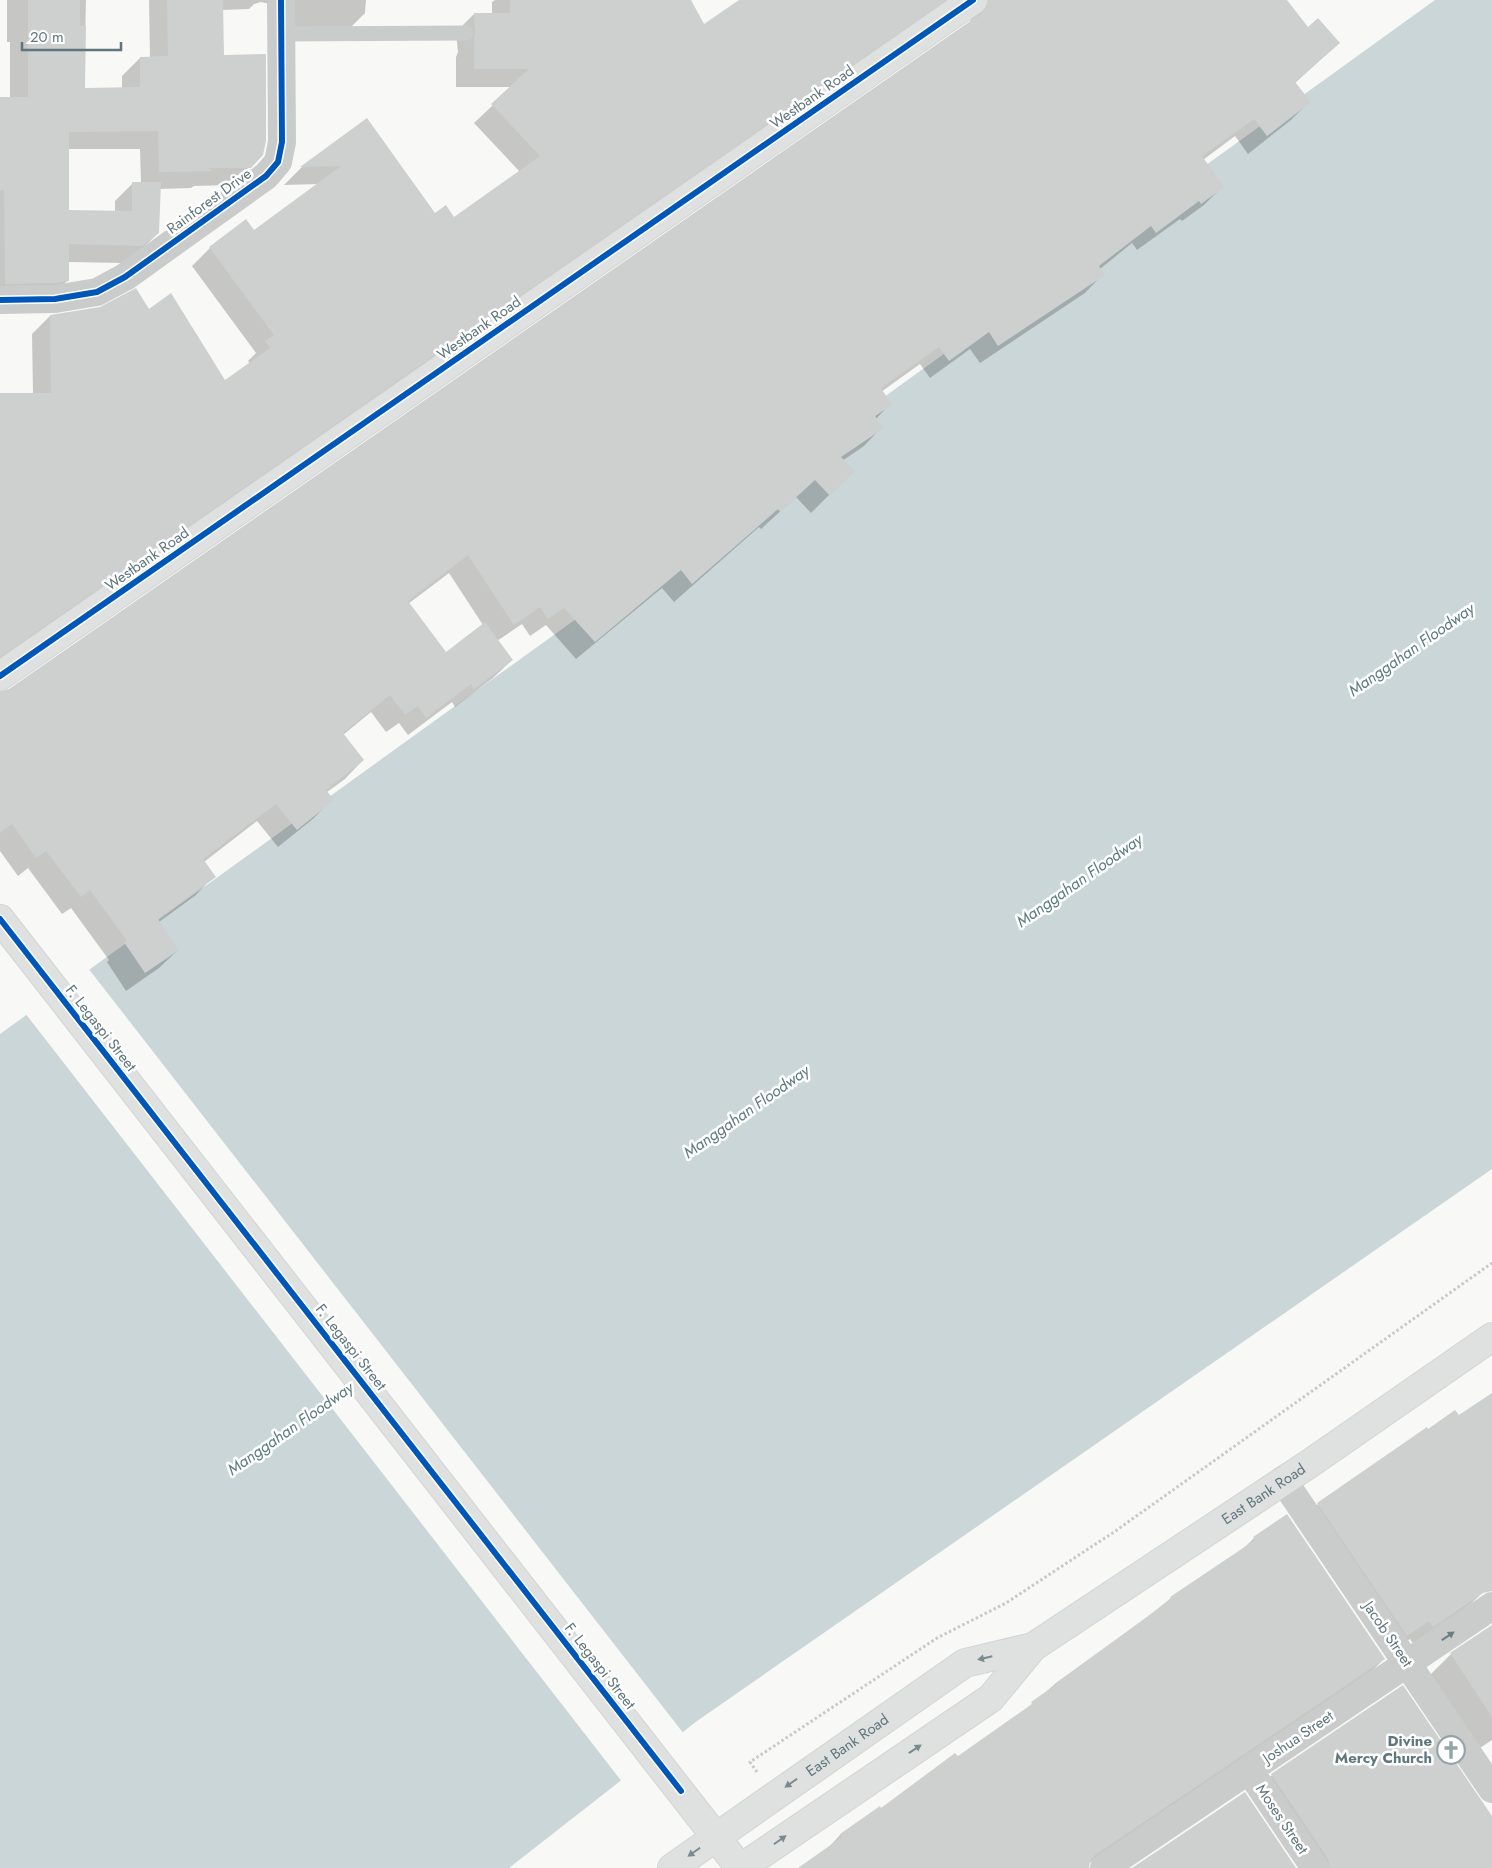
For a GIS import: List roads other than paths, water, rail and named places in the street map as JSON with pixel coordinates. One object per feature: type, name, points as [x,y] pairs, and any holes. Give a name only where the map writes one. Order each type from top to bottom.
[{"type":"main road","name":"Westbank Road","points":[[0,676],[973,0]]},
{"type":"main road","name":"F. Legaspi Street","points":[[0,919],[740,1868]]},
{"type":"main road","name":"East Bank Road","points":[[740,1868],[991,1698],[1032,1647],[1283,1480],[1492,1337]]},
{"type":"main road","name":"East Bank Road","points":[[672,1868],[965,1663],[1032,1647]]},
{"type":"street","name":"Rainforest Drive","points":[[0,300],[55,299],[97,292],[125,277],[266,176],[278,162],[282,142],[281,0]]},
{"type":"street","name":"Jacob Street","points":[[1283,1480],[1492,1789]]},
{"type":"street","name":"Joshua Street","points":[[1104,1868],[1492,1606]]},
{"type":"street","name":"Moses Street","points":[[1249,1770],[1315,1868]]},
{"type":"lane","points":[[281,34],[466,33]]},
{"type":"lane","name":"Rainforest Drive","points":[[0,295],[0,300]]},
{"type":"water","name":"Manggahan Floodway","points":[[1435,0],[1492,0],[1492,1169],[697,1721],[509,1868],[0,1868],[0,1034]]},
{"type":"place","name":"Divine Mercy Church","points":[[1451,1750]]}]
